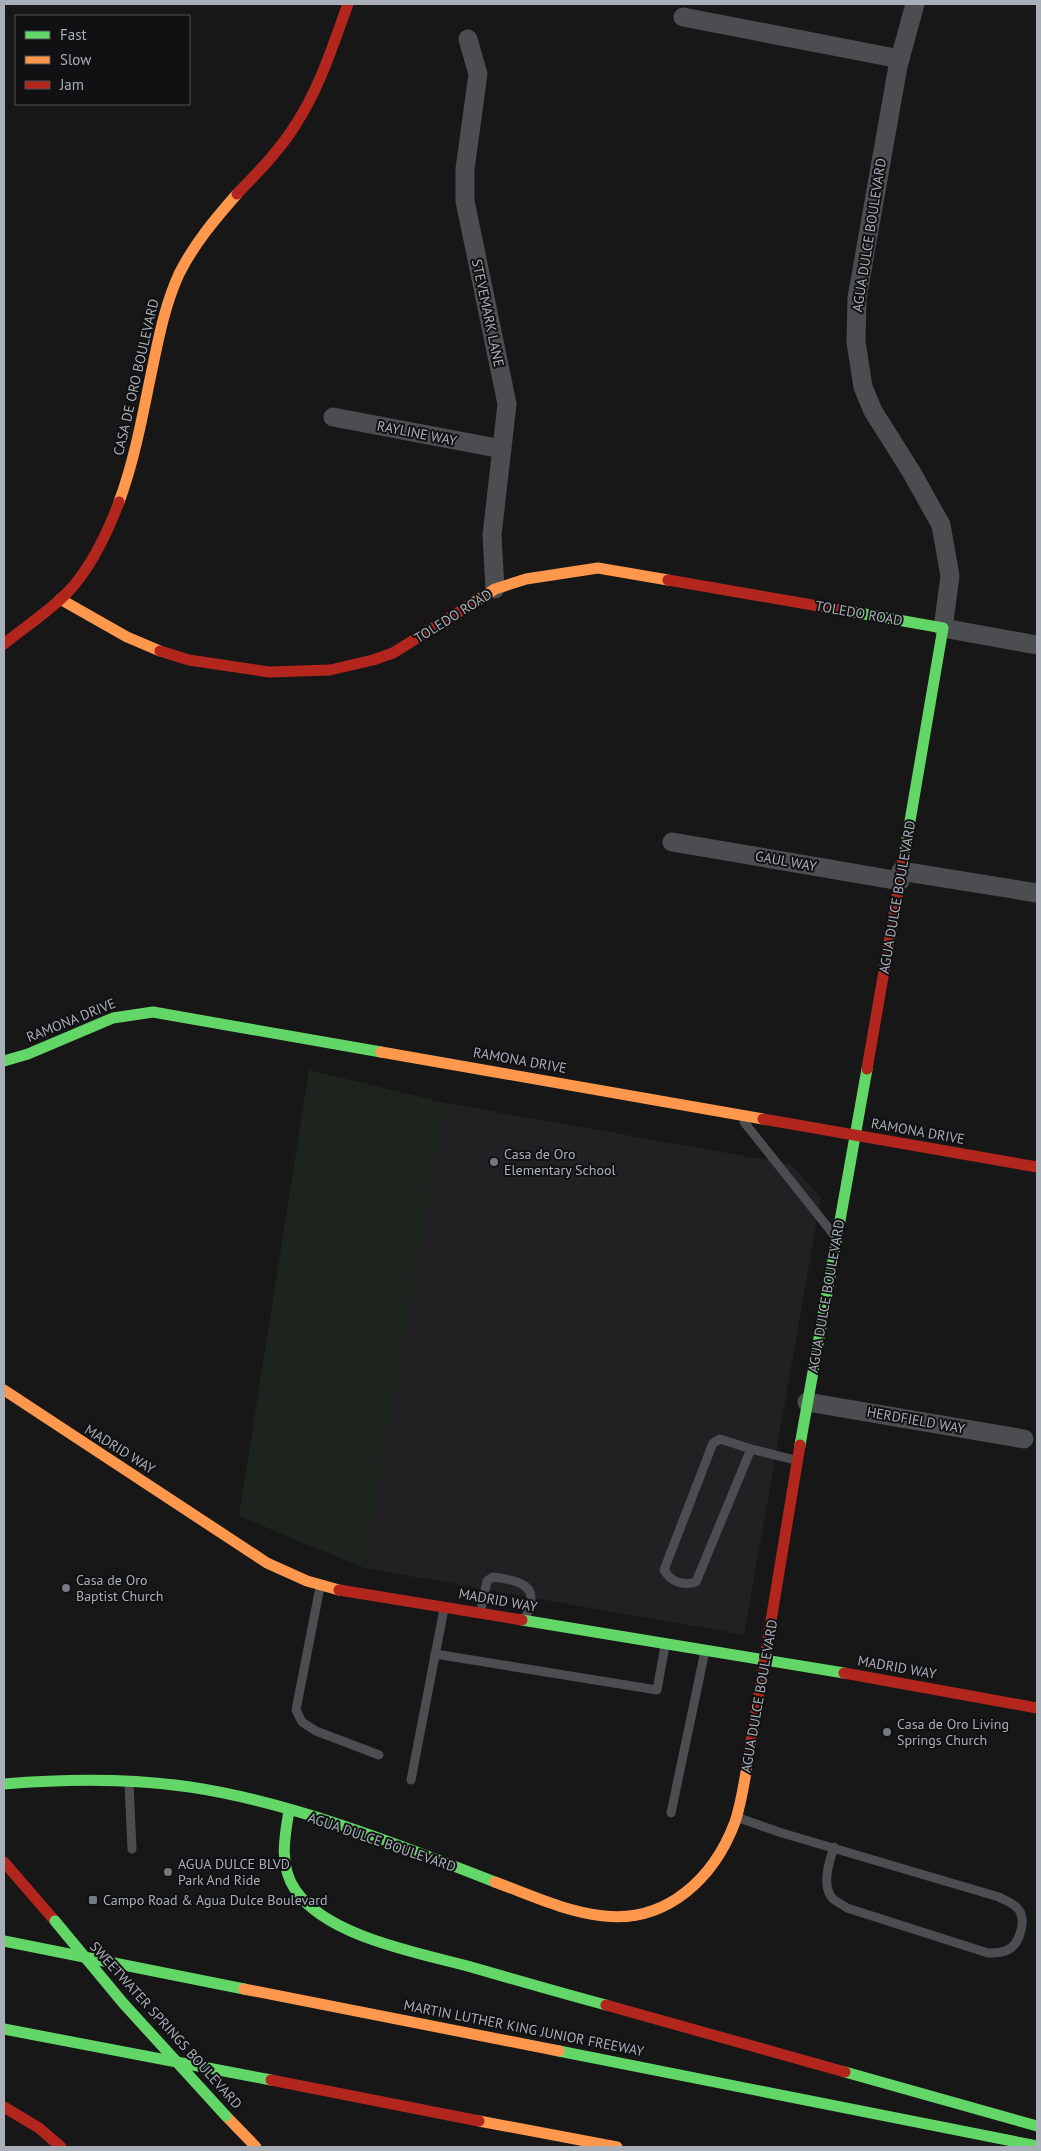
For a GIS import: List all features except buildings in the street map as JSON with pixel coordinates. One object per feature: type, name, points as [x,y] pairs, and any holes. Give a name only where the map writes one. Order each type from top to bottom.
[{"type":"main road","name":"CASA DE ORO BOULEVARD","points":[[4,644],[60,599],[75,583],[93,556],[108,528],[126,484],[139,436],[159,335],[169,300],[180,272],[197,244],[286,138],[314,94],[348,4]]},
{"type":"main road","name":"TOLEDO ROAD","points":[[60,599],[127,637],[167,654],[189,660],[247,669],[290,673],[352,666],[393,653],[495,589],[526,578],[598,568],[943,628]]},
{"type":"main road","name":"AGUA DULCE BOULEVARD","points":[[4,1784],[72,1779],[129,1781],[217,1792],[289,1811],[405,1849],[567,1909],[600,1917],[638,1915],[657,1910],[675,1902],[691,1891],[716,1863],[731,1835],[737,1817],[766,1659],[807,1402],[856,1135],[943,628]]},
{"type":"main road","name":"RAMONA DRIVE","points":[[4,1061],[31,1054],[109,1018],[133,1012],[153,1012],[1037,1167]]},
{"type":"main road","name":"MADRID WAY","points":[[4,1390],[267,1563],[306,1581],[344,1591],[766,1659],[1037,1708]]},
{"type":"main road","points":[[289,1811],[283,1832],[282,1857],[290,1880],[300,1896],[312,1909],[346,1929],[367,1938],[1037,2126]]},
{"type":"main road","name":"SWEETWATER SPRINGS BOULEVARD","points":[[4,1862],[123,2003],[256,2147]]},
{"type":"main road","name":"MARTIN LUTHER KING JUNIOR FREEWAY","points":[[4,1940],[1037,2146]]},
{"type":"main road","points":[[4,2029],[617,2147]]},
{"type":"main road","points":[[4,2108],[39,2128],[61,2147]]},
{"type":"street","name":"AGUA DULCE BOULEVARD","points":[[915,4],[900,58],[857,298],[856,342],[864,387],[872,411],[912,473],[941,525],[948,554],[950,576],[943,628]]},
{"type":"street","points":[[683,17],[900,58]]},
{"type":"street","name":"STEVEMARK LANE","points":[[468,40],[478,74],[465,169],[465,201],[508,404],[492,535],[495,589]]},
{"type":"street","name":"RAYLINE WAY","points":[[333,417],[502,449]]},
{"type":"street","name":"TOLEDO ROAD","points":[[943,628],[1037,645]]},
{"type":"street","name":"GAUL WAY","points":[[672,842],[901,876],[1037,893]]},
{"type":"street","name":"HERDFIELD WAY","points":[[807,1402],[1024,1439]]},
{"type":"lane","points":[[738,1114],[836,1238]]},
{"type":"lane","points":[[751,1449],[696,1582],[687,1584],[668,1577],[664,1570],[667,1558],[713,1444],[720,1439],[797,1461]]},
{"type":"lane","points":[[481,1613],[487,1581],[493,1577],[501,1578],[522,1584],[528,1589],[531,1598],[525,1621]]},
{"type":"lane","points":[[320,1585],[296,1710],[302,1722],[316,1731],[380,1756]]},
{"type":"lane","points":[[411,1780],[444,1606]]},
{"type":"lane","points":[[435,1654],[657,1690],[666,1643]]},
{"type":"lane","points":[[672,1813],[705,1649]]},
{"type":"lane","points":[[129,1781],[132,1849]]},
{"type":"lane","points":[[737,1817],[782,1833],[834,1847],[999,1897],[1013,1904],[1020,1912],[1022,1923],[1019,1937],[1012,1948],[1002,1952],[988,1953],[847,1908],[832,1898],[827,1882],[829,1864],[834,1847]]},
{"type":"shaded area","points":[[309,1070],[446,1103],[364,1568],[239,1516]]},
{"type":"shaded area","points":[[446,1103],[790,1164],[821,1197],[744,1635],[364,1568]]},
{"type":"traffic: fast","points":[[853,612],[943,628],[903,862]]},
{"type":"traffic: fast","points":[[4,1061],[28,1054],[113,1018],[153,1012],[381,1052]]},
{"type":"traffic: fast","points":[[800,1445],[867,1069]]},
{"type":"traffic: fast","points":[[522,1620],[844,1673]]},
{"type":"traffic: fast","points":[[4,1784],[74,1780],[144,1782],[190,1787],[228,1794],[267,1803],[345,1826],[495,1882]]},
{"type":"traffic: fast","points":[[289,1811],[284,1852],[287,1872],[296,1891],[311,1907],[330,1920],[352,1932],[376,1941],[606,2005]]},
{"type":"traffic: fast","points":[[55,1921],[123,2003],[226,2116]]},
{"type":"traffic: fast","points":[[4,1941],[244,1989]]},
{"type":"traffic: fast","points":[[4,2029],[271,2080]]},
{"type":"traffic: fast","points":[[559,2051],[1037,2146]]},
{"type":"traffic: fast","points":[[845,2072],[1037,2126]]},
{"type":"traffic: slow","points":[[119,502],[133,459],[161,328],[173,287],[198,242],[237,194]]},
{"type":"traffic: slow","points":[[470,605],[495,589],[526,579],[598,568],[668,580]]},
{"type":"traffic: slow","points":[[60,599],[127,637],[160,651]]},
{"type":"traffic: slow","points":[[381,1052],[763,1119]]},
{"type":"traffic: slow","points":[[4,1390],[267,1563],[307,1581],[339,1590]]},
{"type":"traffic: slow","points":[[495,1882],[562,1907],[604,1916],[627,1916],[648,1912],[668,1904],[685,1893],[701,1878],[715,1861],[726,1842],[737,1815],[747,1766]]},
{"type":"traffic: slow","points":[[244,1989],[559,2051]]},
{"type":"traffic: slow","points":[[226,2116],[256,2147]]},
{"type":"traffic: slow","points":[[479,2121],[617,2147]]},
{"type":"traffic: jam","points":[[237,194],[276,152],[305,110],[325,66],[348,4]]},
{"type":"traffic: jam","points":[[4,644],[52,607],[76,583],[98,550],[119,502]]},
{"type":"traffic: jam","points":[[668,580],[853,612]]},
{"type":"traffic: jam","points":[[160,651],[189,660],[269,672],[330,670],[373,660],[393,653],[470,605]]},
{"type":"traffic: jam","points":[[867,1069],[903,862]]},
{"type":"traffic: jam","points":[[763,1119],[1037,1167]]},
{"type":"traffic: jam","points":[[747,1766],[800,1445]]},
{"type":"traffic: jam","points":[[339,1590],[522,1620]]},
{"type":"traffic: jam","points":[[844,1673],[1037,1708]]},
{"type":"traffic: jam","points":[[4,1862],[55,1921]]},
{"type":"traffic: jam","points":[[606,2005],[845,2072]]},
{"type":"traffic: jam","points":[[271,2080],[479,2121]]},
{"type":"traffic: jam","points":[[4,2107],[39,2128],[61,2147]]},
{"type":"place","name":"Casa de Oro Elementary School","points":[[494,1162]]},
{"type":"place","name":"Casa de Oro Baptist Church","points":[[66,1588]]},
{"type":"place","name":"Casa de Oro Living Springs Church","points":[[887,1732]]},
{"type":"place","name":"AGUA DULCE BLVD Park And Ride","points":[[168,1872]]},
{"type":"place","name":"Campo Road & Agua Dulce Boulevard","points":[[93,1900]]}]
